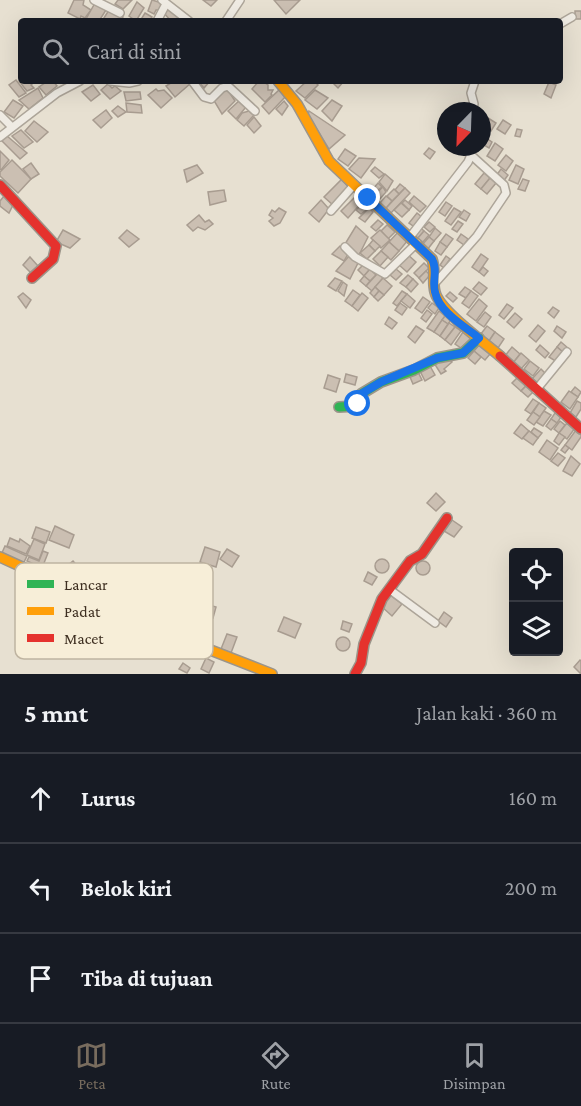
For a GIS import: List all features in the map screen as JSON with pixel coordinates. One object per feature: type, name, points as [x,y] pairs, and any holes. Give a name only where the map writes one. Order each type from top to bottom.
[{"type":"street","points":[[94,0],[120,13]]},
{"type":"street","points":[[228,18],[237,1]]},
{"type":"street","points":[[158,18],[164,2],[185,18]]},
{"type":"street","points":[[563,22],[572,17]]},
{"type":"street","points":[[0,137],[57,93],[74,84]]},
{"type":"street","points":[[194,84],[204,97],[211,99],[222,88],[228,86],[255,111]]},
{"type":"street","points":[[285,84],[329,161],[434,262],[434,284],[438,301],[444,308],[581,429]]},
{"type":"street","points":[[473,102],[471,93],[474,84]]},
{"type":"street","points":[[0,115],[12,127]]},
{"type":"street","points":[[345,247],[356,257],[385,274],[413,240],[470,156]]},
{"type":"street","points":[[434,284],[477,236],[506,193],[504,185],[472,156]]},
{"type":"street","points":[[0,185],[56,246],[53,259],[32,278]]},
{"type":"street","points":[[331,211],[354,185]]},
{"type":"street","points":[[339,407],[357,406],[361,394],[381,382],[437,358],[463,353],[479,338]]},
{"type":"street","points":[[536,390],[567,352]]},
{"type":"street","points":[[355,674],[362,663],[364,644],[382,599],[410,561],[422,554],[447,518]]},
{"type":"street","points":[[0,557],[15,564]]},
{"type":"street","points":[[389,589],[435,623]]},
{"type":"street","points":[[213,651],[272,674]]},
{"type":"building","points":[[74,0],[84,0],[83,5],[91,10],[85,18],[81,16],[78,18],[68,13]]},
{"type":"building","points":[[118,0],[132,0],[123,9],[115,4]]},
{"type":"building","points":[[152,0],[162,3],[154,14],[148,11]]},
{"type":"building","points":[[203,0],[217,0],[211,6]]},
{"type":"building","points":[[274,0],[300,0],[286,14]]},
{"type":"building","points":[[137,2],[144,8],[138,18],[129,16]]},
{"type":"building","points":[[95,3],[106,10],[101,18],[87,18]]},
{"type":"building","points":[[167,7],[183,18],[168,18],[163,12]]},
{"type":"building","points":[[109,10],[123,17],[122,18],[104,18]]},
{"type":"building","points":[[575,11],[581,11],[581,19],[575,19]]},
{"type":"building","points":[[145,13],[152,17],[151,18],[142,18]]},
{"type":"building","points":[[16,80],[26,93],[19,97],[9,85]]},
{"type":"building","points":[[21,84],[32,84],[34,88],[27,91]]},
{"type":"building","points":[[44,84],[57,86],[46,95],[39,87]]},
{"type":"building","points":[[108,84],[121,91],[110,99],[101,90]]},
{"type":"building","points":[[169,84],[190,84],[175,97],[166,86]]},
{"type":"building","points":[[256,84],[266,84],[268,90],[273,90],[272,95],[265,102],[252,89]]},
{"type":"building","points":[[304,84],[318,85],[305,98],[296,91]]},
{"type":"building","points":[[548,84],[556,85],[551,98],[544,94]]},
{"type":"building","points":[[93,85],[100,94],[91,101],[82,92]]},
{"type":"building","points":[[226,87],[235,101],[222,114],[213,99]]},
{"type":"building","points":[[38,88],[43,98],[29,109],[19,100]]},
{"type":"building","points":[[156,89],[164,90],[172,98],[161,108],[148,95]]},
{"type":"building","points":[[279,90],[286,96],[269,114],[262,106]]},
{"type":"building","points":[[315,90],[328,98],[317,109],[305,100]]},
{"type":"building","points":[[124,92],[140,92],[141,99],[126,101]]},
{"type":"building","points":[[13,100],[23,106],[14,118],[4,112]]},
{"type":"building","points":[[240,100],[246,107],[236,119],[228,111]]},
{"type":"building","points":[[332,100],[342,106],[332,121],[322,111]]},
{"type":"building","points":[[284,101],[288,106],[282,115],[276,109]]},
{"type":"building","points":[[126,103],[141,105],[142,113],[127,112]]},
{"type":"building","points":[[118,106],[126,112],[118,117],[112,111]]},
{"type":"building","points":[[106,110],[112,118],[101,128],[93,120]]},
{"type":"building","points":[[249,111],[254,115],[244,126],[237,120],[242,113]]},
{"type":"building","points":[[309,111],[345,135],[329,149],[308,115]]},
{"type":"building","points":[[254,117],[261,126],[254,133],[247,125]]},
{"type":"building","points":[[491,120],[496,123],[491,131]]},
{"type":"building","points":[[503,120],[511,125],[505,134],[497,129]]},
{"type":"building","points":[[34,121],[48,132],[37,142],[25,131]]},
{"type":"building","points":[[517,129],[522,130],[520,137],[515,136]]},
{"type":"building","points":[[21,130],[33,142],[24,148],[12,136]]},
{"type":"building","points":[[7,136],[27,153],[20,159],[1,140]]},
{"type":"building","points":[[495,143],[503,149],[495,161],[487,156],[491,156],[491,150]]},
{"type":"building","points":[[429,148],[435,152],[430,159],[424,154]]},
{"type":"building","points":[[345,149],[356,156],[348,166],[338,159]]},
{"type":"building","points":[[0,151],[9,160],[1,170],[0,169]]},
{"type":"building","points":[[506,155],[513,161],[506,171],[498,165]]},
{"type":"building","points":[[359,158],[375,159],[361,178],[349,169]]},
{"type":"building","points":[[12,160],[31,179],[18,193],[0,176],[0,172]]},
{"type":"building","points":[[31,163],[39,174],[31,179],[23,169]]},
{"type":"building","points":[[197,165],[203,173],[187,182],[184,170]]},
{"type":"building","points":[[516,165],[524,169],[518,184],[509,180]]},
{"type":"building","points":[[375,167],[384,174],[379,178],[371,171]]},
{"type":"building","points":[[501,169],[508,175],[503,182],[496,176]]},
{"type":"building","points":[[484,173],[490,178],[481,189],[475,184]]},
{"type":"building","points":[[385,174],[393,181],[387,191],[379,182]]},
{"type":"building","points":[[490,178],[496,183],[487,194],[481,189]]},
{"type":"building","points":[[342,179],[349,188],[333,205],[324,197]]},
{"type":"building","points":[[523,179],[529,181],[525,191],[518,189]]},
{"type":"building","points":[[378,183],[382,187],[374,193],[372,190]]},
{"type":"building","points":[[400,184],[405,188],[399,194],[395,190]]},
{"type":"building","points":[[383,187],[386,192],[379,200],[374,195]]},
{"type":"building","points":[[405,188],[410,193],[391,213],[386,208]]},
{"type":"building","points":[[394,189],[399,194],[392,201],[387,196]]},
{"type":"building","points":[[224,190],[226,201],[210,205],[208,192]]},
{"type":"building","points":[[5,195],[14,203],[9,213],[0,206],[0,201]]},
{"type":"building","points":[[357,195],[363,201],[348,218],[341,211]]},
{"type":"building","points":[[386,196],[392,201],[386,208],[380,203]]},
{"type":"building","points":[[414,196],[426,206],[420,212],[409,202]]},
{"type":"building","points":[[321,200],[329,209],[319,222],[309,213]]},
{"type":"building","points":[[405,200],[412,206],[409,210],[402,203]]},
{"type":"building","points":[[446,202],[452,206],[445,216],[439,212]]},
{"type":"building","points":[[364,203],[369,208],[361,214],[356,210]]},
{"type":"building","points":[[401,203],[409,210],[402,217],[394,210]]},
{"type":"building","points":[[279,208],[286,212],[280,223],[274,226],[269,221],[273,218],[269,215],[272,210],[275,212]]},
{"type":"building","points":[[369,208],[373,212],[365,222],[359,218]]},
{"type":"building","points":[[454,208],[461,212],[451,225],[445,221]]},
{"type":"building","points":[[464,210],[470,214],[466,221],[459,217]]},
{"type":"building","points":[[417,213],[423,218],[416,228],[409,223]]},
{"type":"building","points":[[199,215],[205,222],[209,220],[213,224],[205,230],[198,227],[193,231],[187,225]]},
{"type":"building","points":[[378,220],[383,224],[376,231],[371,227]]},
{"type":"building","points":[[458,221],[463,224],[457,232],[452,229]]},
{"type":"building","points":[[429,222],[435,227],[430,232],[424,227]]},
{"type":"building","points":[[387,225],[395,232],[388,239],[381,231]]},
{"type":"building","points":[[356,226],[368,237],[359,255],[345,244]]},
{"type":"building","points":[[420,227],[424,231],[418,238],[414,235]]},
{"type":"building","points":[[435,228],[441,233],[434,241],[429,237]]},
{"type":"building","points":[[63,230],[80,239],[70,248],[56,242]]},
{"type":"building","points":[[127,230],[139,239],[129,247],[119,238]]},
{"type":"building","points":[[380,230],[390,240],[381,248],[371,238]]},
{"type":"building","points":[[399,231],[408,240],[399,251],[389,242]]},
{"type":"building","points":[[424,231],[429,235],[423,242],[418,238]]},
{"type":"building","points":[[446,234],[453,239],[447,247],[440,242]]},
{"type":"building","points":[[461,234],[468,239],[464,245],[457,240]]},
{"type":"building","points":[[429,237],[434,241],[427,250],[422,245]]},
{"type":"building","points":[[373,240],[380,246],[375,251],[369,245]]},
{"type":"building","points":[[389,242],[399,251],[391,260],[381,251]]},
{"type":"building","points":[[440,242],[447,247],[441,255],[435,251]]},
{"type":"building","points":[[369,245],[375,251],[367,259],[360,253]]},
{"type":"building","points":[[340,246],[348,254],[344,261],[332,254]]},
{"type":"building","points":[[381,251],[388,257],[380,266],[373,259]]},
{"type":"building","points":[[407,254],[416,262],[407,272],[398,264]]},
{"type":"building","points":[[481,254],[488,259],[479,272],[472,267]]},
{"type":"building","points":[[350,255],[359,261],[350,279],[336,271]]},
{"type":"building","points":[[446,256],[450,259],[444,268],[440,265]]},
{"type":"building","points":[[30,257],[38,266],[31,273],[23,265]]},
{"type":"building","points":[[424,263],[429,268],[419,278],[414,273]]},
{"type":"building","points":[[364,264],[370,269],[364,276],[358,270]]},
{"type":"building","points":[[483,267],[488,271],[484,276],[479,272]]},
{"type":"building","points":[[370,269],[376,275],[370,281],[364,276]]},
{"type":"building","points":[[396,269],[402,274],[396,280],[390,275]]},
{"type":"building","points":[[426,271],[430,275],[423,283],[419,278]]},
{"type":"building","points":[[378,273],[383,278],[372,291],[366,286]]},
{"type":"building","points":[[408,275],[413,279],[406,287],[400,283]]},
{"type":"building","points":[[364,276],[370,281],[366,286],[360,281]]},
{"type":"building","points":[[335,278],[342,281],[336,291],[328,286]]},
{"type":"building","points":[[383,278],[392,286],[384,295],[375,287]]},
{"type":"building","points":[[413,279],[418,284],[411,292],[406,287]]},
{"type":"building","points":[[343,282],[347,285],[344,296],[338,291]]},
{"type":"building","points":[[479,282],[487,288],[481,295],[473,289]]},
{"type":"building","points":[[375,287],[379,291],[374,297],[370,293]]},
{"type":"building","points":[[465,287],[471,291],[466,298],[459,294]]},
{"type":"building","points":[[353,290],[360,295],[352,306],[345,301]]},
{"type":"building","points":[[379,291],[384,295],[378,301],[374,297]]},
{"type":"building","points":[[402,291],[407,294],[397,306],[393,303]]},
{"type":"building","points":[[471,291],[478,296],[469,308],[462,303]]},
{"type":"building","points":[[450,292],[457,298],[453,302],[446,296]]},
{"type":"building","points":[[23,293],[31,300],[26,308],[18,297]]},
{"type":"building","points":[[362,293],[368,298],[358,311],[352,306]]},
{"type":"building","points":[[407,294],[415,301],[410,308],[401,301]]},
{"type":"building","points":[[423,297],[430,302],[422,313],[415,308]]},
{"type":"building","points":[[479,299],[487,306],[476,321],[467,314]]},
{"type":"building","points":[[400,303],[407,308],[402,315],[395,310]]},
{"type":"building","points":[[432,303],[439,308],[435,314],[428,308]]},
{"type":"building","points":[[507,304],[513,308],[504,319],[499,315]]},
{"type":"building","points":[[553,307],[559,311],[554,318],[548,313]]},
{"type":"building","points":[[427,310],[432,314],[426,322],[421,318]]},
{"type":"building","points":[[439,311],[445,316],[434,332],[427,328]]},
{"type":"building","points":[[485,312],[491,317],[484,327],[477,322]]},
{"type":"building","points":[[515,313],[522,319],[514,328],[507,322]]},
{"type":"building","points":[[445,316],[451,320],[448,324],[442,320]]},
{"type":"building","points":[[389,317],[397,323],[392,329],[385,324]]},
{"type":"building","points":[[442,320],[448,324],[440,336],[434,332]]},
{"type":"building","points":[[449,323],[455,327],[445,340],[440,336]]},
{"type":"building","points":[[538,325],[545,331],[536,342],[529,336]]},
{"type":"building","points":[[416,326],[424,331],[415,343],[408,337]]},
{"type":"building","points":[[487,326],[495,332],[489,341],[480,335]]},
{"type":"building","points":[[557,326],[566,332],[562,338],[554,331]]},
{"type":"building","points":[[455,327],[461,331],[451,345],[445,340]]},
{"type":"building","points":[[463,332],[472,339],[464,350],[455,344]]},
{"type":"building","points":[[495,332],[504,339],[498,348],[489,341]]},
{"type":"building","points":[[561,342],[568,348],[564,353],[557,347]]},
{"type":"building","points":[[480,344],[490,354],[485,360],[474,351]]},
{"type":"building","points":[[540,345],[549,353],[545,358],[536,350]]},
{"type":"building","points":[[512,347],[520,354],[513,363],[505,356]]},
{"type":"building","points":[[557,347],[564,353],[557,362],[549,357]]},
{"type":"building","points":[[474,351],[481,357],[475,364],[468,358]]},
{"type":"building","points":[[521,353],[529,360],[521,369],[513,363]]},
{"type":"building","points":[[447,357],[452,362],[441,374],[434,363]]},
{"type":"building","points":[[530,361],[539,368],[533,376],[524,369]]},
{"type":"building","points":[[430,366],[435,375],[425,381],[420,371]]},
{"type":"building","points":[[541,369],[547,375],[539,385],[532,379]]},
{"type":"building","points":[[418,372],[422,380],[413,384],[410,377]]},
{"type":"building","points":[[346,374],[357,377],[355,385],[344,382]]},
{"type":"building","points":[[328,375],[340,379],[336,392],[324,388]]},
{"type":"building","points":[[518,377],[527,385],[521,391],[512,383]]},
{"type":"building","points":[[527,385],[534,391],[528,397],[521,391]]},
{"type":"building","points":[[575,387],[581,392],[578,397],[571,392]]},
{"type":"building","points":[[569,391],[578,397],[570,409],[561,402]]},
{"type":"building","points":[[533,399],[539,403],[531,414],[525,410]]},
{"type":"building","points":[[577,401],[581,403],[581,409],[576,417],[570,413]]},
{"type":"building","points":[[539,403],[546,408],[540,417],[533,412]]},
{"type":"building","points":[[544,411],[551,415],[543,426],[536,422]]},
{"type":"building","points":[[533,412],[540,417],[534,425],[527,420]]},
{"type":"building","points":[[555,413],[561,417],[557,423],[551,419]]},
{"type":"building","points":[[551,419],[557,423],[551,430],[546,426]]},
{"type":"building","points":[[560,421],[565,425],[559,433],[554,429]]},
{"type":"building","points":[[567,423],[575,428],[567,439],[559,433]]},
{"type":"building","points":[[521,424],[529,431],[522,439],[514,433]]},
{"type":"building","points":[[534,428],[542,433],[538,438],[531,432]]},
{"type":"building","points":[[576,430],[581,437],[572,450],[565,445]]},
{"type":"building","points":[[529,431],[538,438],[533,445],[523,438]]},
{"type":"building","points":[[559,433],[565,437],[559,445],[554,441]]},
{"type":"building","points":[[547,440],[558,448],[550,460],[539,452]]},
{"type":"building","points":[[565,445],[569,448],[565,453],[561,450]]},
{"type":"building","points":[[558,453],[565,458],[558,466],[551,461]]},
{"type":"building","points":[[571,456],[580,464],[572,476],[563,471]]},
{"type":"building","points":[[436,493],[445,502],[436,511],[427,503]]},
{"type":"building","points":[[452,520],[462,527],[454,537],[444,531]]},
{"type":"building","points":[[55,526],[74,535],[69,548],[49,540]]},
{"type":"building","points":[[36,527],[50,532],[46,543],[32,538]]},
{"type":"building","points":[[10,538],[19,542],[20,539],[30,546],[26,554],[7,546]]},
{"type":"building","points":[[34,539],[45,544],[39,560],[27,555]]},
{"type":"building","points":[[5,546],[27,556],[24,563],[21,563],[1,555]]},
{"type":"building","points":[[205,547],[220,552],[216,567],[213,566],[213,563],[200,562]]},
{"type":"building","points":[[227,549],[239,556],[232,567],[220,559]]},
{"type":"building","points":[[43,551],[48,553],[44,563],[27,561],[29,557],[39,561]]},
{"type":"building","points":[[379,559],[385,559],[389,566],[385,573],[379,573],[375,569],[375,563]]},
{"type":"building","points":[[420,561],[426,561],[430,568],[426,575],[420,575],[416,571],[416,565]]},
{"type":"building","points":[[368,572],[377,577],[372,585],[364,581]]},
{"type":"building","points":[[390,595],[402,604],[392,616],[381,606]]},
{"type":"building","points":[[444,612],[452,618],[446,627],[438,621]]},
{"type":"building","points":[[284,617],[301,624],[295,638],[278,631]]},
{"type":"building","points":[[343,621],[352,624],[349,632],[341,629]]},
{"type":"building","points":[[227,634],[237,637],[231,653],[221,649]]},
{"type":"building","points":[[340,637],[346,637],[350,644],[346,651],[340,651],[336,647],[336,641]]},
{"type":"building","points":[[206,659],[214,662],[209,673],[201,669]]},
{"type":"building","points":[[581,661],[581,674],[574,667]]},
{"type":"building","points":[[183,663],[190,668],[187,673],[179,669]]},
{"type":"traffic: fast","points":[[339,407],[357,406],[361,394],[381,382],[414,370],[437,358],[463,353],[479,338]]},
{"type":"traffic: slow","points":[[280,84],[297,104],[329,161],[432,259],[435,292],[445,308],[500,356]]},
{"type":"traffic: slow","points":[[0,557],[15,564]]},
{"type":"traffic: slow","points":[[213,651],[272,674]]},
{"type":"traffic: jam","points":[[0,185],[56,246],[53,259],[32,278]]},
{"type":"traffic: jam","points":[[500,356],[581,429]]},
{"type":"traffic: jam","points":[[355,674],[361,663],[364,644],[382,599],[410,561],[422,554],[447,518]]},
{"type":"route","points":[[358,404],[361,394],[381,382],[414,370],[437,358],[463,353],[479,338],[450,315],[438,301],[435,293],[435,267],[432,259],[368,198]]}]
